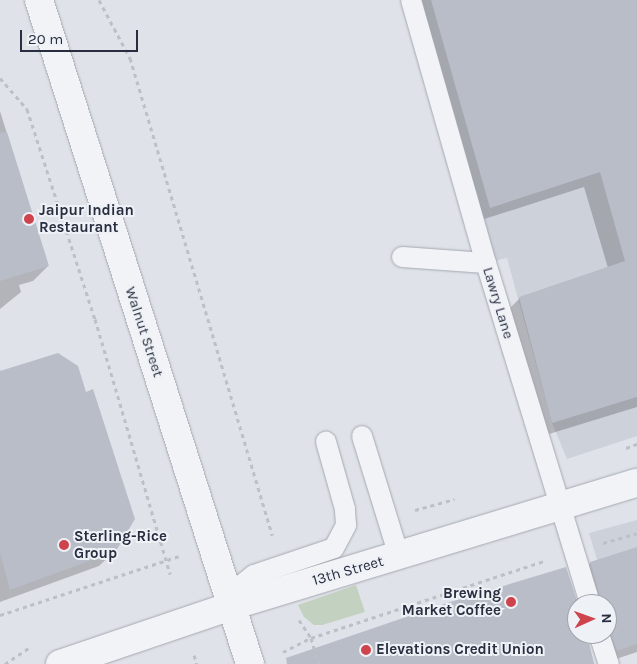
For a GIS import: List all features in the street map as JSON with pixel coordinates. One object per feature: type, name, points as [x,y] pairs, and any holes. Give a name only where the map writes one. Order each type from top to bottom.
[{"type":"street","name":"Walnut Street","points":[[39,0],[231,606],[262,660]]},
{"type":"street","name":"13th Street","points":[[60,664],[231,606],[637,483]]},
{"type":"lane","name":"Lawry Lane","points":[[411,0],[486,263],[587,594]]},
{"type":"lane","points":[[402,257],[486,263]]},
{"type":"lane","points":[[362,436],[399,556]]},
{"type":"lane","points":[[231,606],[245,581],[322,555],[334,548],[343,534],[345,509],[326,442]]},
{"type":"lane","points":[[602,644],[608,664]]},
{"type":"path","points":[[99,0],[130,58],[272,535]]},
{"type":"path","points":[[0,78],[27,109],[95,319],[170,574]]},
{"type":"path","points":[[601,543],[637,533]]},
{"type":"path","points":[[0,615],[183,554]]},
{"type":"path","points":[[262,660],[311,638],[547,560]]},
{"type":"path","points":[[295,613],[311,638],[319,664]]},
{"type":"shaded area","points":[[418,0],[637,0],[637,436],[567,459],[552,423],[507,258],[486,263]]},
{"type":"shaded area","points":[[637,520],[637,644],[624,648],[617,625],[617,594],[608,594],[589,533]]},
{"type":"green space","points":[[356,585],[365,612],[322,625],[314,625],[304,617],[298,605]]},
{"type":"building","points":[[431,0],[637,0],[637,397],[552,423],[519,297],[625,261],[600,172],[490,208]]},
{"type":"building","points":[[7,132],[49,266],[0,281],[0,133]]},
{"type":"building","points":[[58,353],[78,366],[86,392],[93,389],[135,519],[116,551],[10,590],[0,553],[0,371]]},
{"type":"building","points":[[637,547],[637,644],[617,651],[614,644],[617,644],[617,594],[599,594],[590,562]]},
{"type":"building","points":[[566,567],[575,594],[567,594],[567,644],[589,644],[594,664],[287,664],[286,658],[447,603]]},
{"type":"place","name":"Jaipur Indian Restaurant","points":[[29,219]]},
{"type":"place","name":"Sterling-Rice Group","points":[[64,545]]},
{"type":"place","name":"Brewing Market Coffee","points":[[511,602]]},
{"type":"place","name":"Elevations Credit Union","points":[[366,650]]}]
